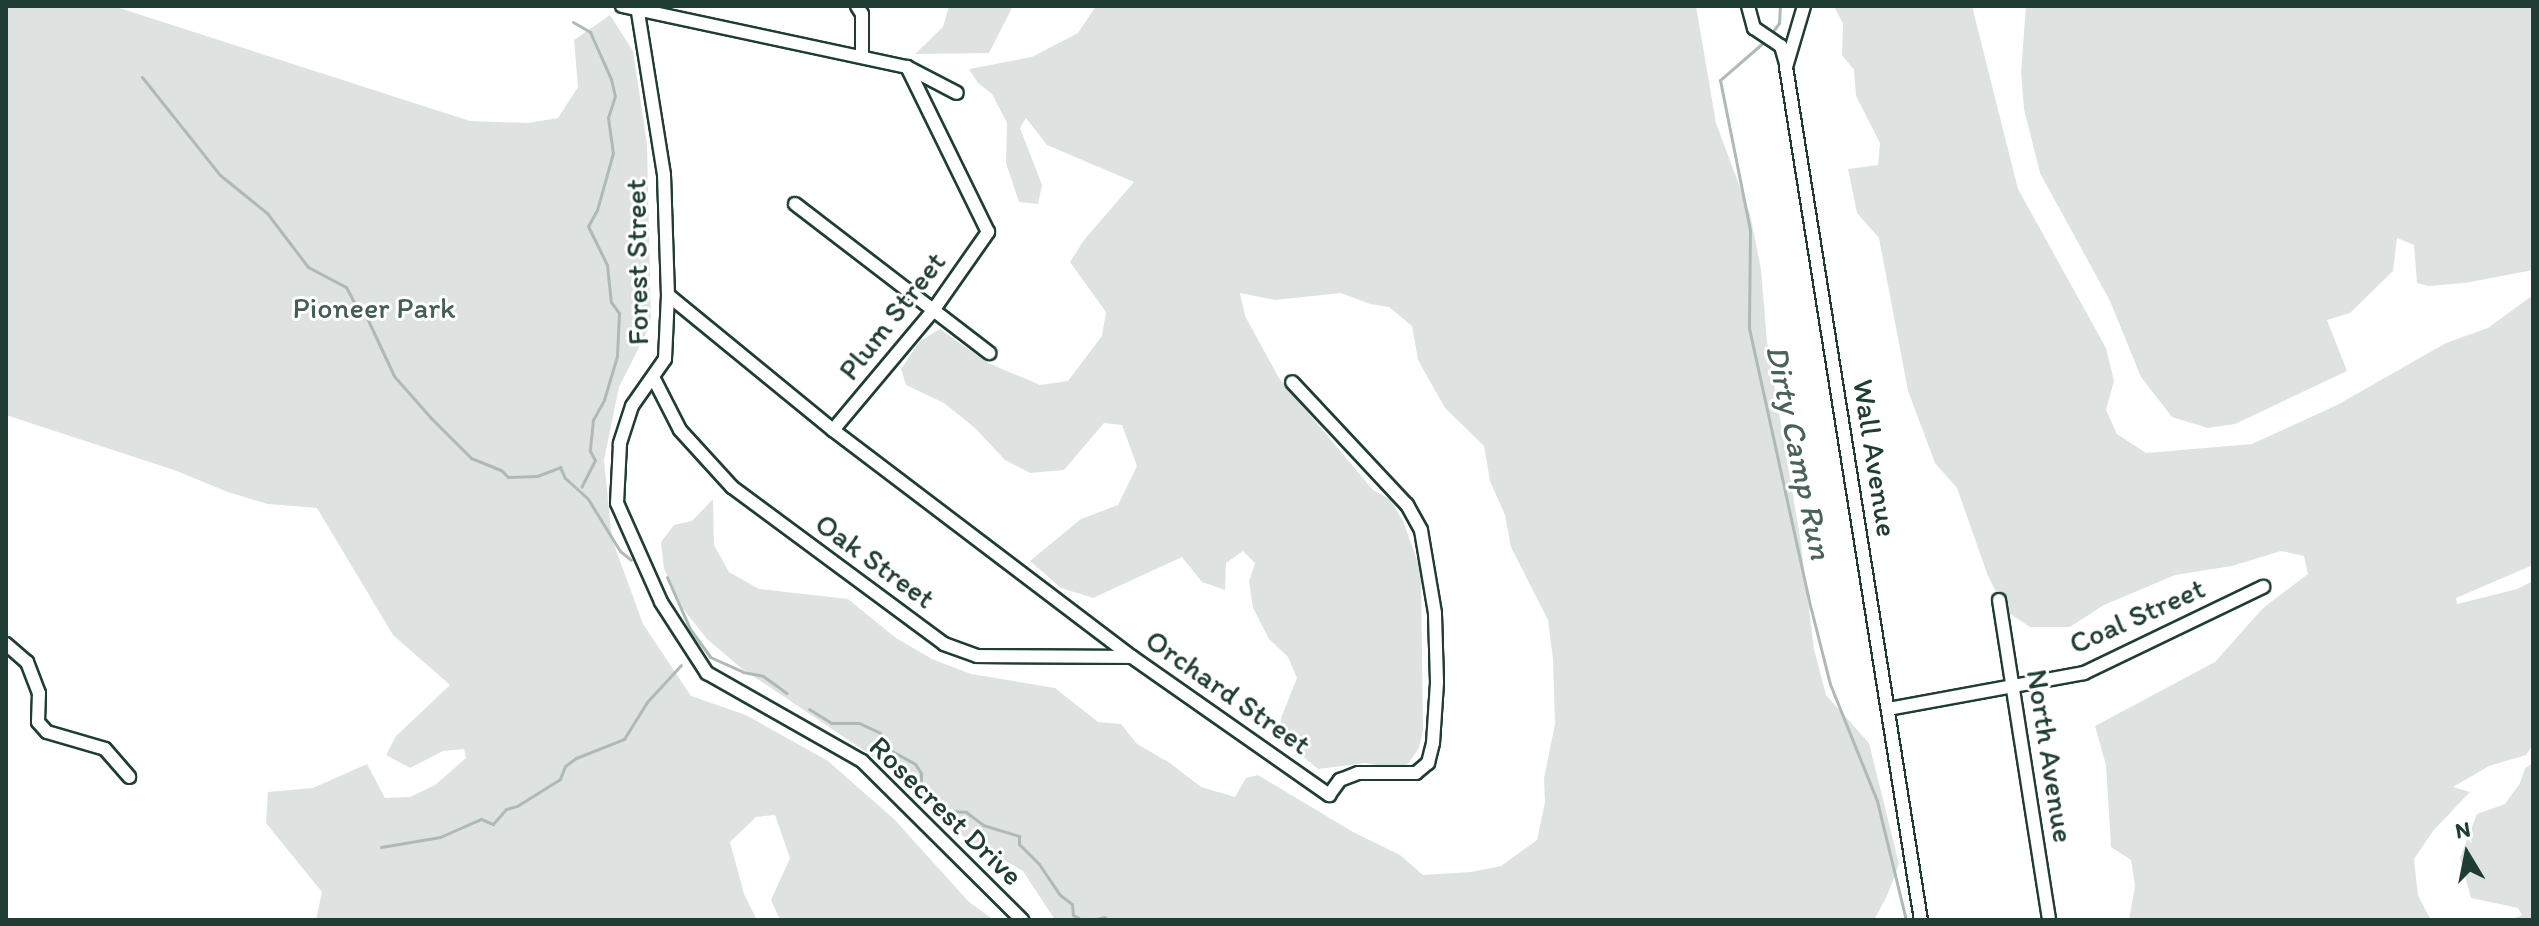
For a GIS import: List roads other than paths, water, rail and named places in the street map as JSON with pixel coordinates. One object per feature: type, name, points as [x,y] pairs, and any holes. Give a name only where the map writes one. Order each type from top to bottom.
[{"type":"street","points":[[622,6],[907,67],[957,93]]},
{"type":"street","points":[[857,6],[862,14],[862,57]]},
{"type":"street","points":[[1748,6],[1754,28],[1781,46],[1786,67]]},
{"type":"street","name":"Wall Avenue","points":[[1804,6],[1786,67],[1921,920]]},
{"type":"street","name":"Forest Street","points":[[637,8],[664,175],[668,295],[665,359],[632,406],[620,444],[617,503],[661,602],[707,673],[790,718]]},
{"type":"street","name":"Plum Street","points":[[833,430],[932,312],[988,232],[907,67]]},
{"type":"street","points":[[795,204],[989,353]]},
{"type":"street","name":"Orchard Street","points":[[668,295],[833,430],[1132,657],[1329,795],[1340,780],[1358,773],[1416,773],[1428,763],[1433,743],[1437,682],[1435,613],[1421,530],[1407,505],[1292,382]]},
{"type":"street","name":"Oak Street","points":[[653,377],[680,430],[732,487],[944,644],[977,656],[1132,657]]},
{"type":"street","name":"Coal Street","points":[[1888,709],[2084,673],[2263,587]]},
{"type":"street","name":"North Avenue","points":[[1999,600],[2049,920]]},
{"type":"street","points":[[6,644],[27,662],[39,693],[38,722],[47,732],[105,749],[129,777]]},
{"type":"street","name":"Rosecrest Drive","points":[[790,718],[862,761],[1022,920]]},
{"type":"waterway","name":"Dirty Camp Run","points":[[1770,35],[1779,23],[1780,6]]},
{"type":"waterway","points":[[573,22],[590,32],[611,79],[615,96],[608,118],[613,153],[597,210],[588,226],[607,265],[611,302],[619,313],[617,356],[604,400],[593,420],[590,451],[595,460],[581,487]]},
{"type":"waterway","name":"Dirty Camp Run","points":[[1765,41],[1720,80],[1750,230],[1749,328],[1830,684],[1877,801],[1906,920]]},
{"type":"waterway","points":[[142,77],[220,175],[267,213],[308,267],[346,287],[357,308],[367,318],[394,376],[471,458],[501,470],[508,477],[537,476],[560,467],[565,478],[588,499],[620,551],[631,560]]},
{"type":"waterway","points":[[667,577],[690,629],[710,657],[743,672],[763,676],[786,693]]},
{"type":"waterway","points":[[381,847],[440,837],[481,819],[493,824],[506,809],[517,806],[560,779],[565,766],[576,758],[624,739],[647,702],[681,665]]},
{"type":"waterway","points":[[809,709],[831,723],[859,723],[880,733],[890,750],[915,764],[921,773],[921,790],[941,811],[966,812],[983,825],[1019,836],[1019,844],[1039,864],[1059,894],[1072,904],[1073,915],[1082,920]]},
{"type":"waterway","points":[[1092,920],[1104,917],[1108,920]]},
{"type":"park label","name":"Pioneer Park","points":[[374,308]]}]
